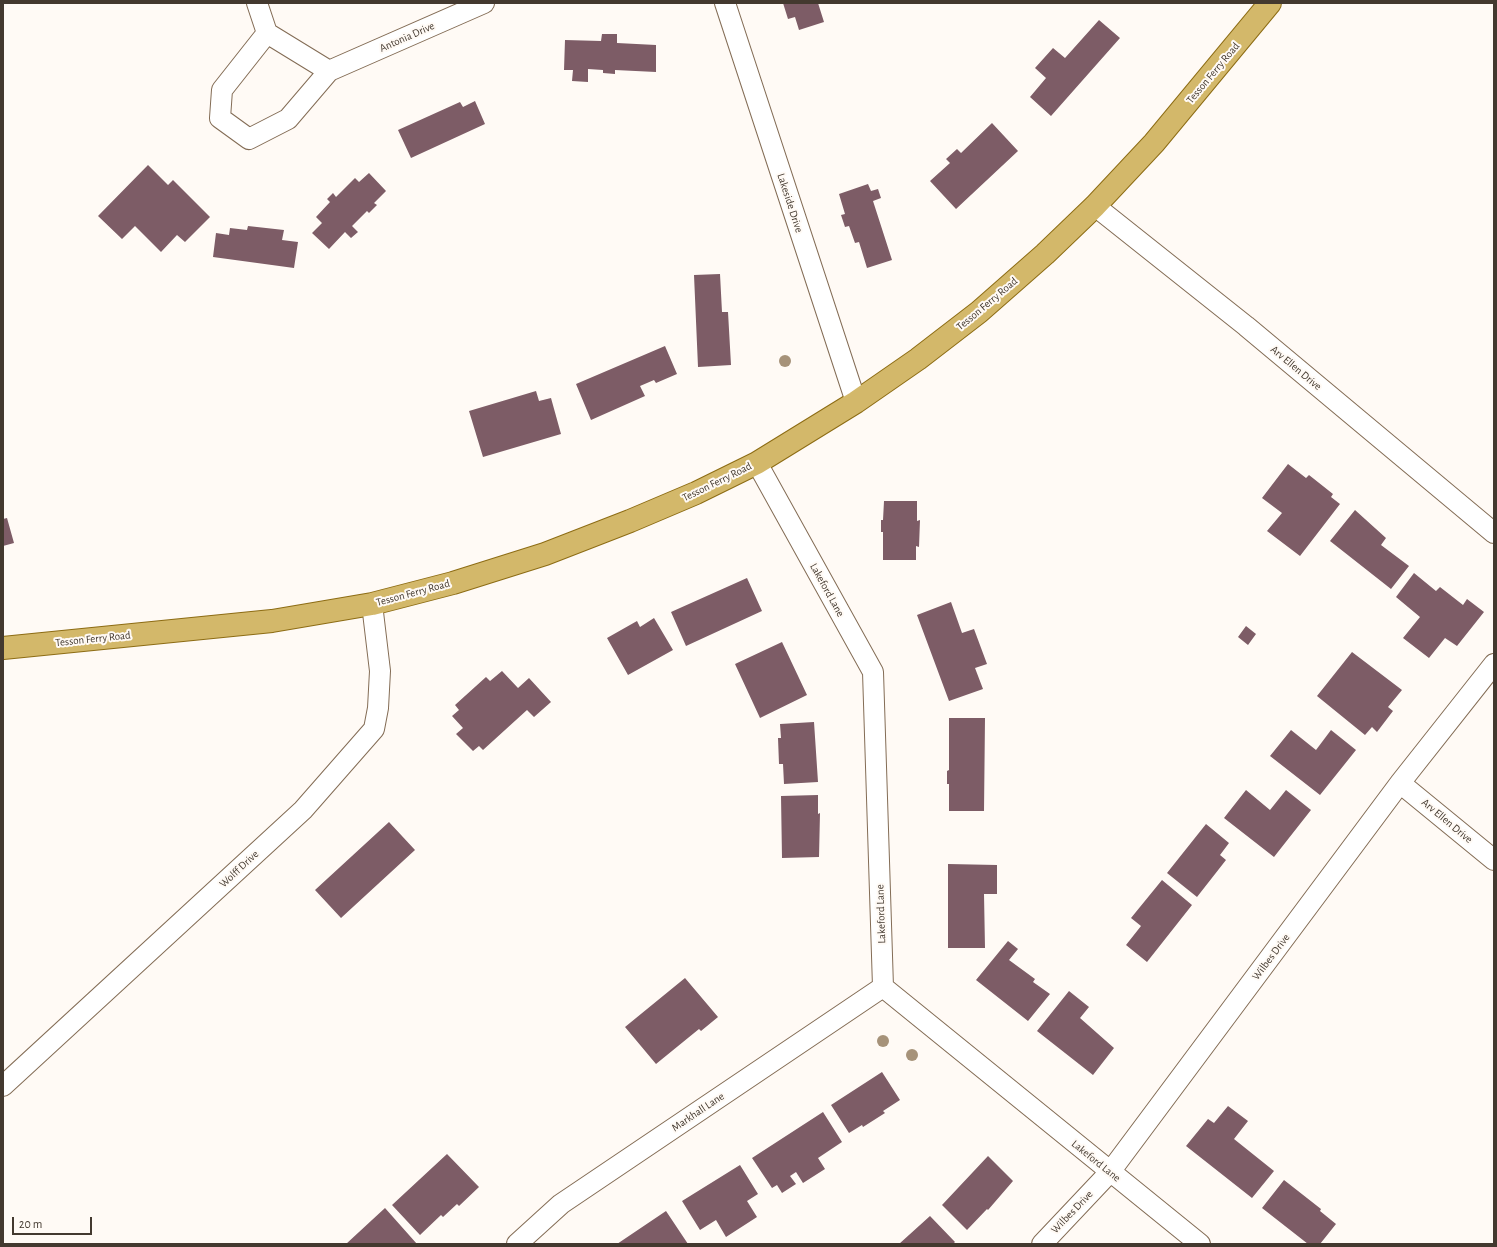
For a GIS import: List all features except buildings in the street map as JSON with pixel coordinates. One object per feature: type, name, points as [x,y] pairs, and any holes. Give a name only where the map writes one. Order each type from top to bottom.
[{"type":"main road","name":"Tesson Ferry Road","points":[[3,648],[272,621],[372,604],[453,583],[545,554],[630,521],[696,493],[757,463],[856,402],[918,359],[979,312],[1045,254],[1095,206],[1154,143],[1270,3]]},
{"type":"street","points":[[257,3],[267,33],[329,71],[288,120],[249,140],[220,118],[222,90],[267,33]]},
{"type":"street","name":"Antonia Drive","points":[[329,71],[484,3]]},
{"type":"street","name":"Lakeside Drive","points":[[725,3],[856,402]]},
{"type":"street","name":"Arv Ellen Drive","points":[[1095,206],[1246,326],[1494,533]]},
{"type":"street","name":"Lakeford Lane","points":[[757,463],[873,672],[883,987],[1200,1244]]},
{"type":"street","name":"Wolff Drive","points":[[3,1086],[303,810],[374,729],[378,708],[380,671],[372,604]]},
{"type":"street","name":"Wilbes Drive","points":[[1042,1244],[1110,1172],[1400,783],[1494,664]]},
{"type":"street","name":"Arv Ellen Drive","points":[[1400,783],[1494,860]]},
{"type":"street","name":"Markhall Lane","points":[[517,1244],[561,1204],[883,987]]}]
